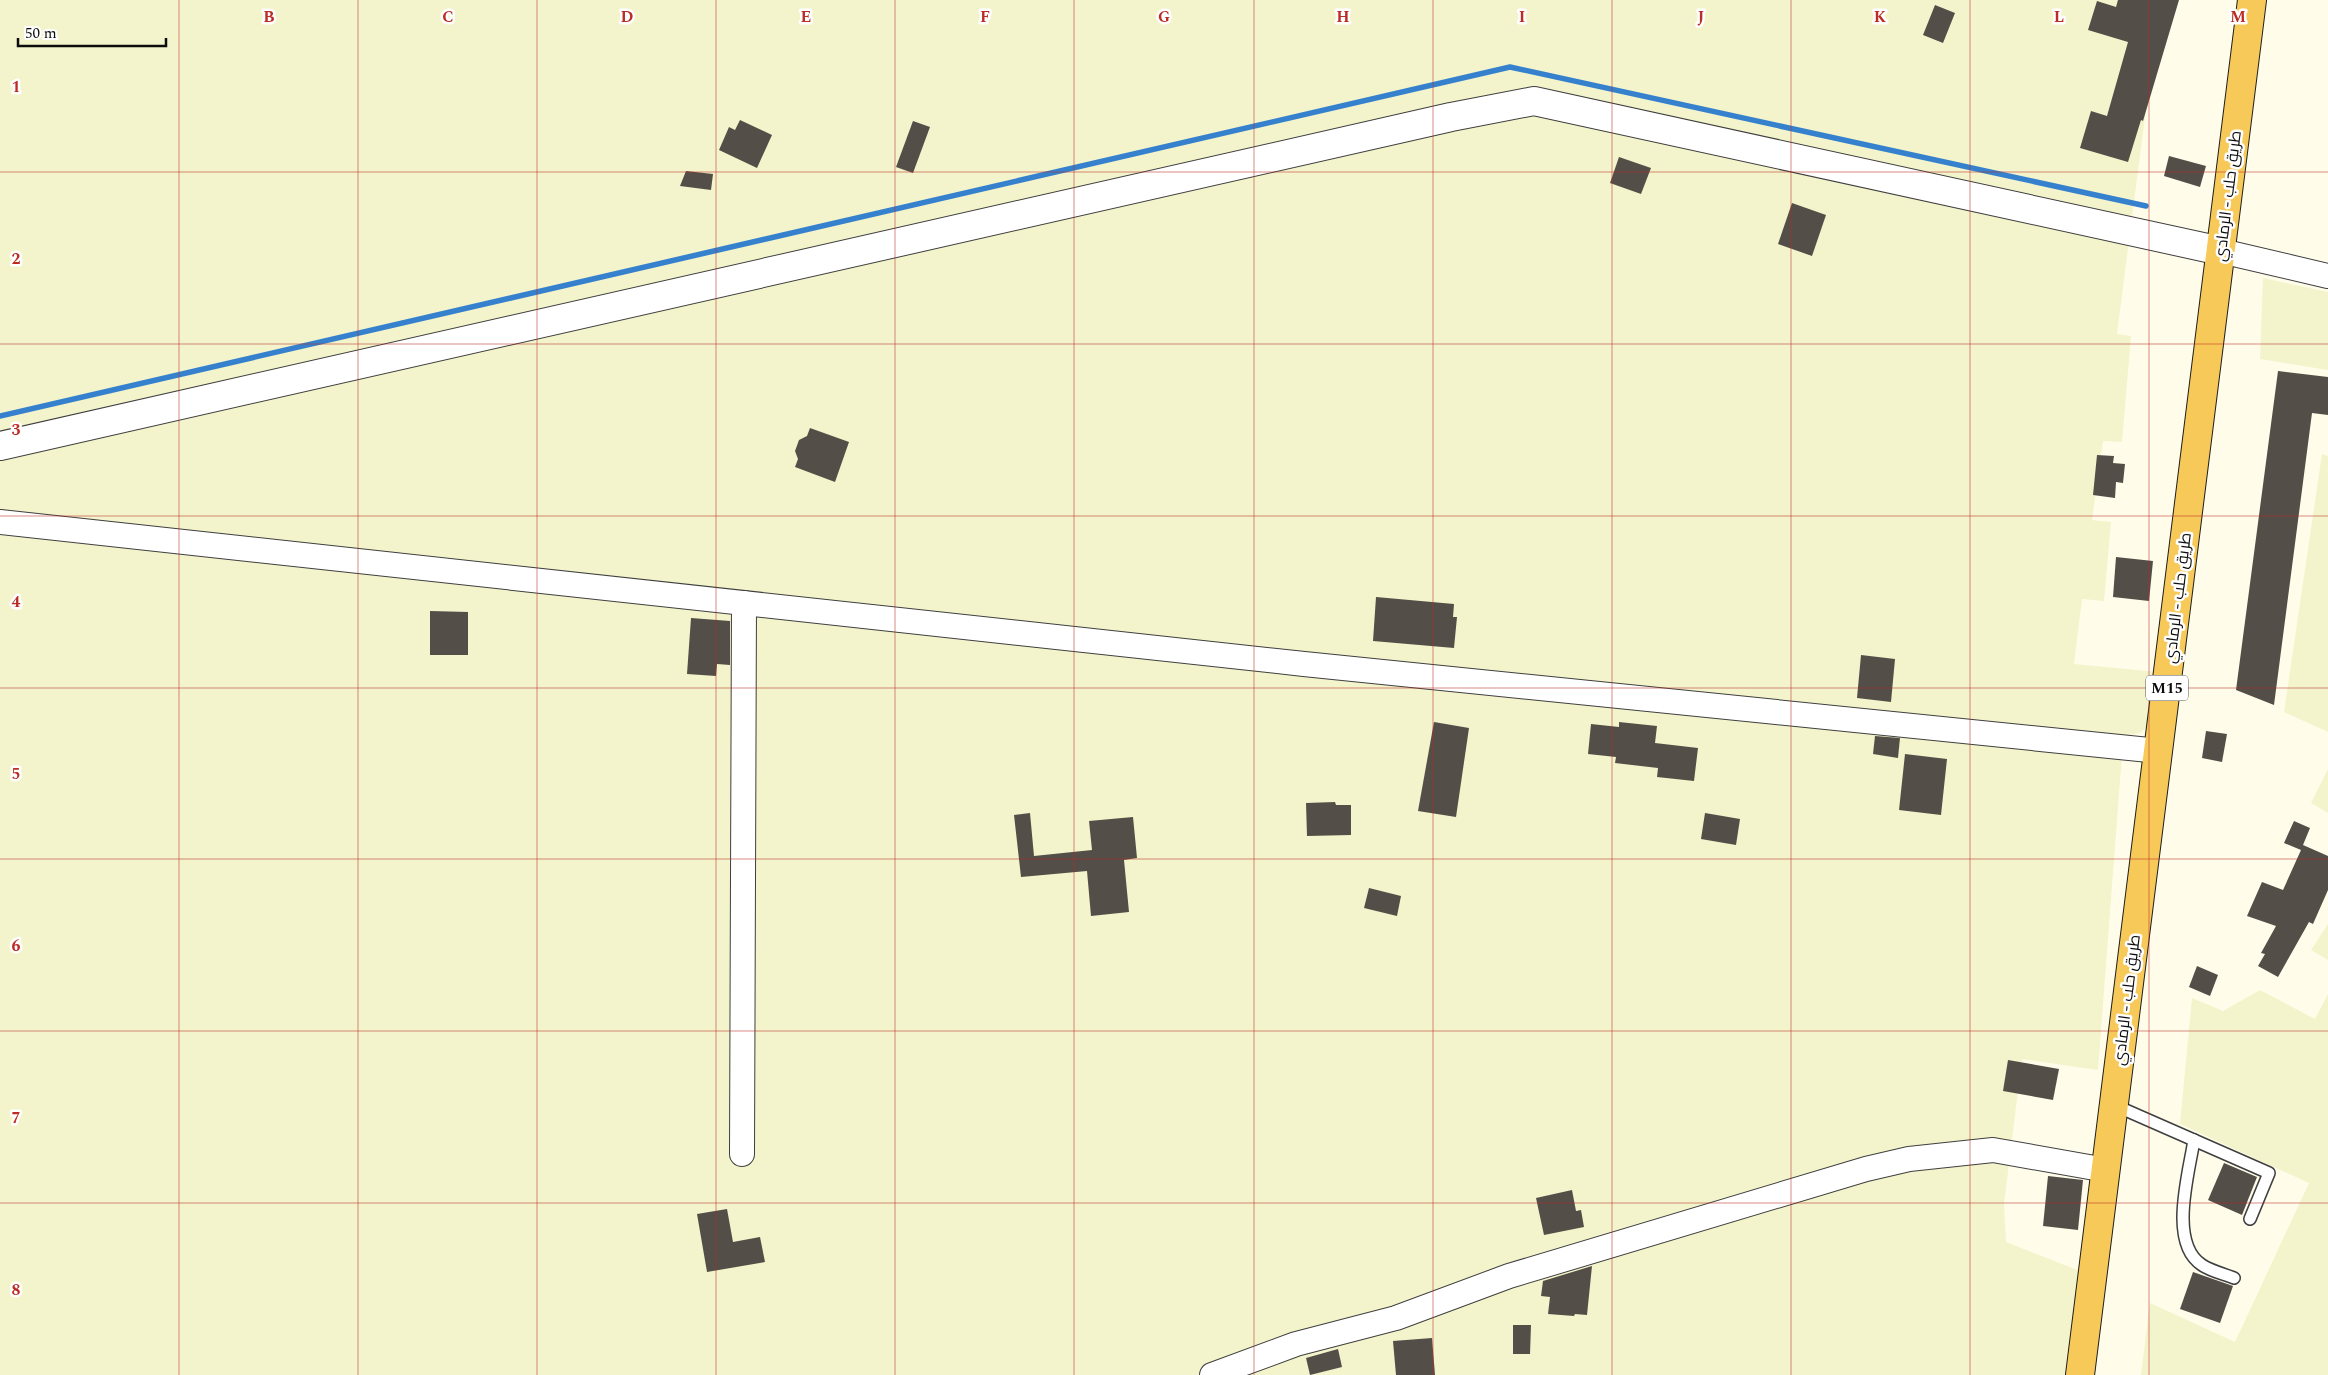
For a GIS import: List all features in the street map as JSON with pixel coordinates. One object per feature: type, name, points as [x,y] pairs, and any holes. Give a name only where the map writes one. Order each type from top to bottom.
[{"type":"highway","name":"طريق حلب - الرمادي","points":[[2080,1375],[2252,0]]},
{"type":"street","points":[[0,446],[1451,116],[1534,101],[2328,276]]},
{"type":"street","points":[[0,522],[1294,663],[2159,751]]},
{"type":"street","points":[[742,1154],[744,603]]},
{"type":"street","points":[[1212,1375],[1296,1344],[1396,1318],[1510,1276],[1866,1168],[1909,1159],[1993,1150],[2106,1170]]},
{"type":"lane","points":[[2114,1105],[2269,1173],[2250,1219]]},
{"type":"lane","points":[[2194,1140],[2182,1224],[2185,1244],[2201,1265],[2234,1278]]},
{"type":"green space","points":[[0,0],[2160,0],[2117,334],[2131,336],[2122,442],[2103,441],[2092,520],[2111,522],[2104,601],[2082,599],[2074,664],[2158,672],[2153,722],[2140,733],[2123,736],[2065,730],[2122,754],[2098,1070],[2022,1059],[2004,1204],[2006,1242],[2085,1273],[2071,1375],[0,1375]]},
{"type":"green space","points":[[2263,278],[2328,292],[2328,370],[2260,359]]},
{"type":"green space","points":[[2322,454],[2328,456],[2328,732],[2284,712]]},
{"type":"green space","points":[[2328,769],[2328,813],[2311,803]]},
{"type":"green space","points":[[2328,924],[2328,960],[2311,950]]},
{"type":"green space","points":[[2260,990],[2315,1019],[2328,994],[2328,1375],[2141,1375],[2150,1303],[2235,1342],[2309,1183],[2180,1124],[2192,998],[2223,1011]]},
{"type":"building","points":[[2118,0],[2179,0],[2143,121],[2141,120],[2128,162],[2080,148],[2091,111],[2107,116],[2128,42],[2088,30],[2097,1],[2116,7]]},
{"type":"building","points":[[1935,5],[1955,13],[1943,43],[1923,35]]},
{"type":"building","points":[[740,120],[772,135],[757,168],[719,150],[729,127],[735,130]]},
{"type":"building","points":[[913,121],[930,127],[913,173],[896,167]]},
{"type":"building","points":[[2169,156],[2206,166],[2200,187],[2164,176]]},
{"type":"building","points":[[1619,157],[1651,168],[1641,194],[1610,183]]},
{"type":"building","points":[[686,171],[713,174],[711,190],[680,186]]},
{"type":"building","points":[[1792,203],[1826,215],[1812,256],[1778,244]]},
{"type":"building","points":[[2278,371],[2328,377],[2328,415],[2312,413],[2274,705],[2236,690]]},
{"type":"building","points":[[810,428],[849,442],[835,482],[795,467],[798,459],[795,451],[799,440],[807,436]]},
{"type":"building","points":[[2097,455],[2114,456],[2113,463],[2125,464],[2123,483],[2116,482],[2115,498],[2093,495]]},
{"type":"building","points":[[2116,557],[2153,561],[2149,601],[2113,597]]},
{"type":"building","points":[[1376,597],[1454,604],[1453,617],[1457,617],[1454,648],[1373,641]]},
{"type":"building","points":[[430,611],[468,612],[468,655],[430,655]]},
{"type":"building","points":[[691,618],[730,621],[730,665],[717,664],[716,676],[687,674]]},
{"type":"building","points":[[1861,655],[1895,659],[1891,702],[1857,698]]},
{"type":"building","points":[[1434,722],[1469,728],[1456,817],[1418,811]]},
{"type":"building","points":[[1619,722],[1657,726],[1655,743],[1698,748],[1694,781],[1657,777],[1658,768],[1615,763],[1616,757],[1588,754],[1591,724],[1619,727]]},
{"type":"building","points":[[2206,731],[2227,734],[2222,762],[2202,758]]},
{"type":"building","points":[[1875,736],[1900,738],[1898,758],[1873,754]]},
{"type":"building","points":[[1905,754],[1947,759],[1941,815],[1899,810]]},
{"type":"building","points":[[1335,802],[1336,805],[1351,805],[1351,835],[1307,836],[1306,803]]},
{"type":"building","points":[[1030,813],[1034,856],[1092,850],[1089,821],[1133,817],[1137,858],[1124,860],[1129,912],[1091,916],[1087,871],[1021,877],[1014,815]]},
{"type":"building","points":[[1705,813],[1740,819],[1736,845],[1701,839]]},
{"type":"building","points":[[2294,821],[2310,828],[2303,845],[2328,856],[2328,890],[2313,924],[2309,922],[2278,977],[2258,966],[2265,954],[2261,953],[2276,926],[2247,916],[2262,882],[2283,890],[2301,850],[2284,843]]},
{"type":"building","points":[[1369,888],[1401,896],[1397,916],[1364,908]]},
{"type":"building","points":[[2197,966],[2218,975],[2210,996],[2189,987]]},
{"type":"building","points":[[2008,1060],[2059,1069],[2053,1100],[2003,1091]]},
{"type":"building","points":[[2224,1163],[2257,1177],[2242,1215],[2208,1200]]},
{"type":"building","points":[[2048,1176],[2083,1180],[2078,1230],[2043,1226]]},
{"type":"building","points":[[1572,1190],[1576,1211],[1581,1210],[1584,1227],[1544,1235],[1536,1198]]},
{"type":"building","points":[[727,1209],[733,1242],[760,1237],[765,1262],[707,1272],[697,1214]]},
{"type":"building","points":[[1592,1266],[1587,1315],[1548,1314],[1550,1297],[1541,1296],[1543,1281]]},
{"type":"building","points":[[2193,1272],[2233,1286],[2220,1323],[2180,1309]]},
{"type":"building","points":[[1513,1325],[1531,1325],[1530,1354],[1513,1354]]},
{"type":"building","points":[[1432,1338],[1435,1375],[1396,1375],[1393,1341]]},
{"type":"building","points":[[1338,1349],[1342,1367],[1310,1375],[1306,1358]]},
{"type":"waterway","points":[[0,416],[1510,67],[2146,206]]}]
